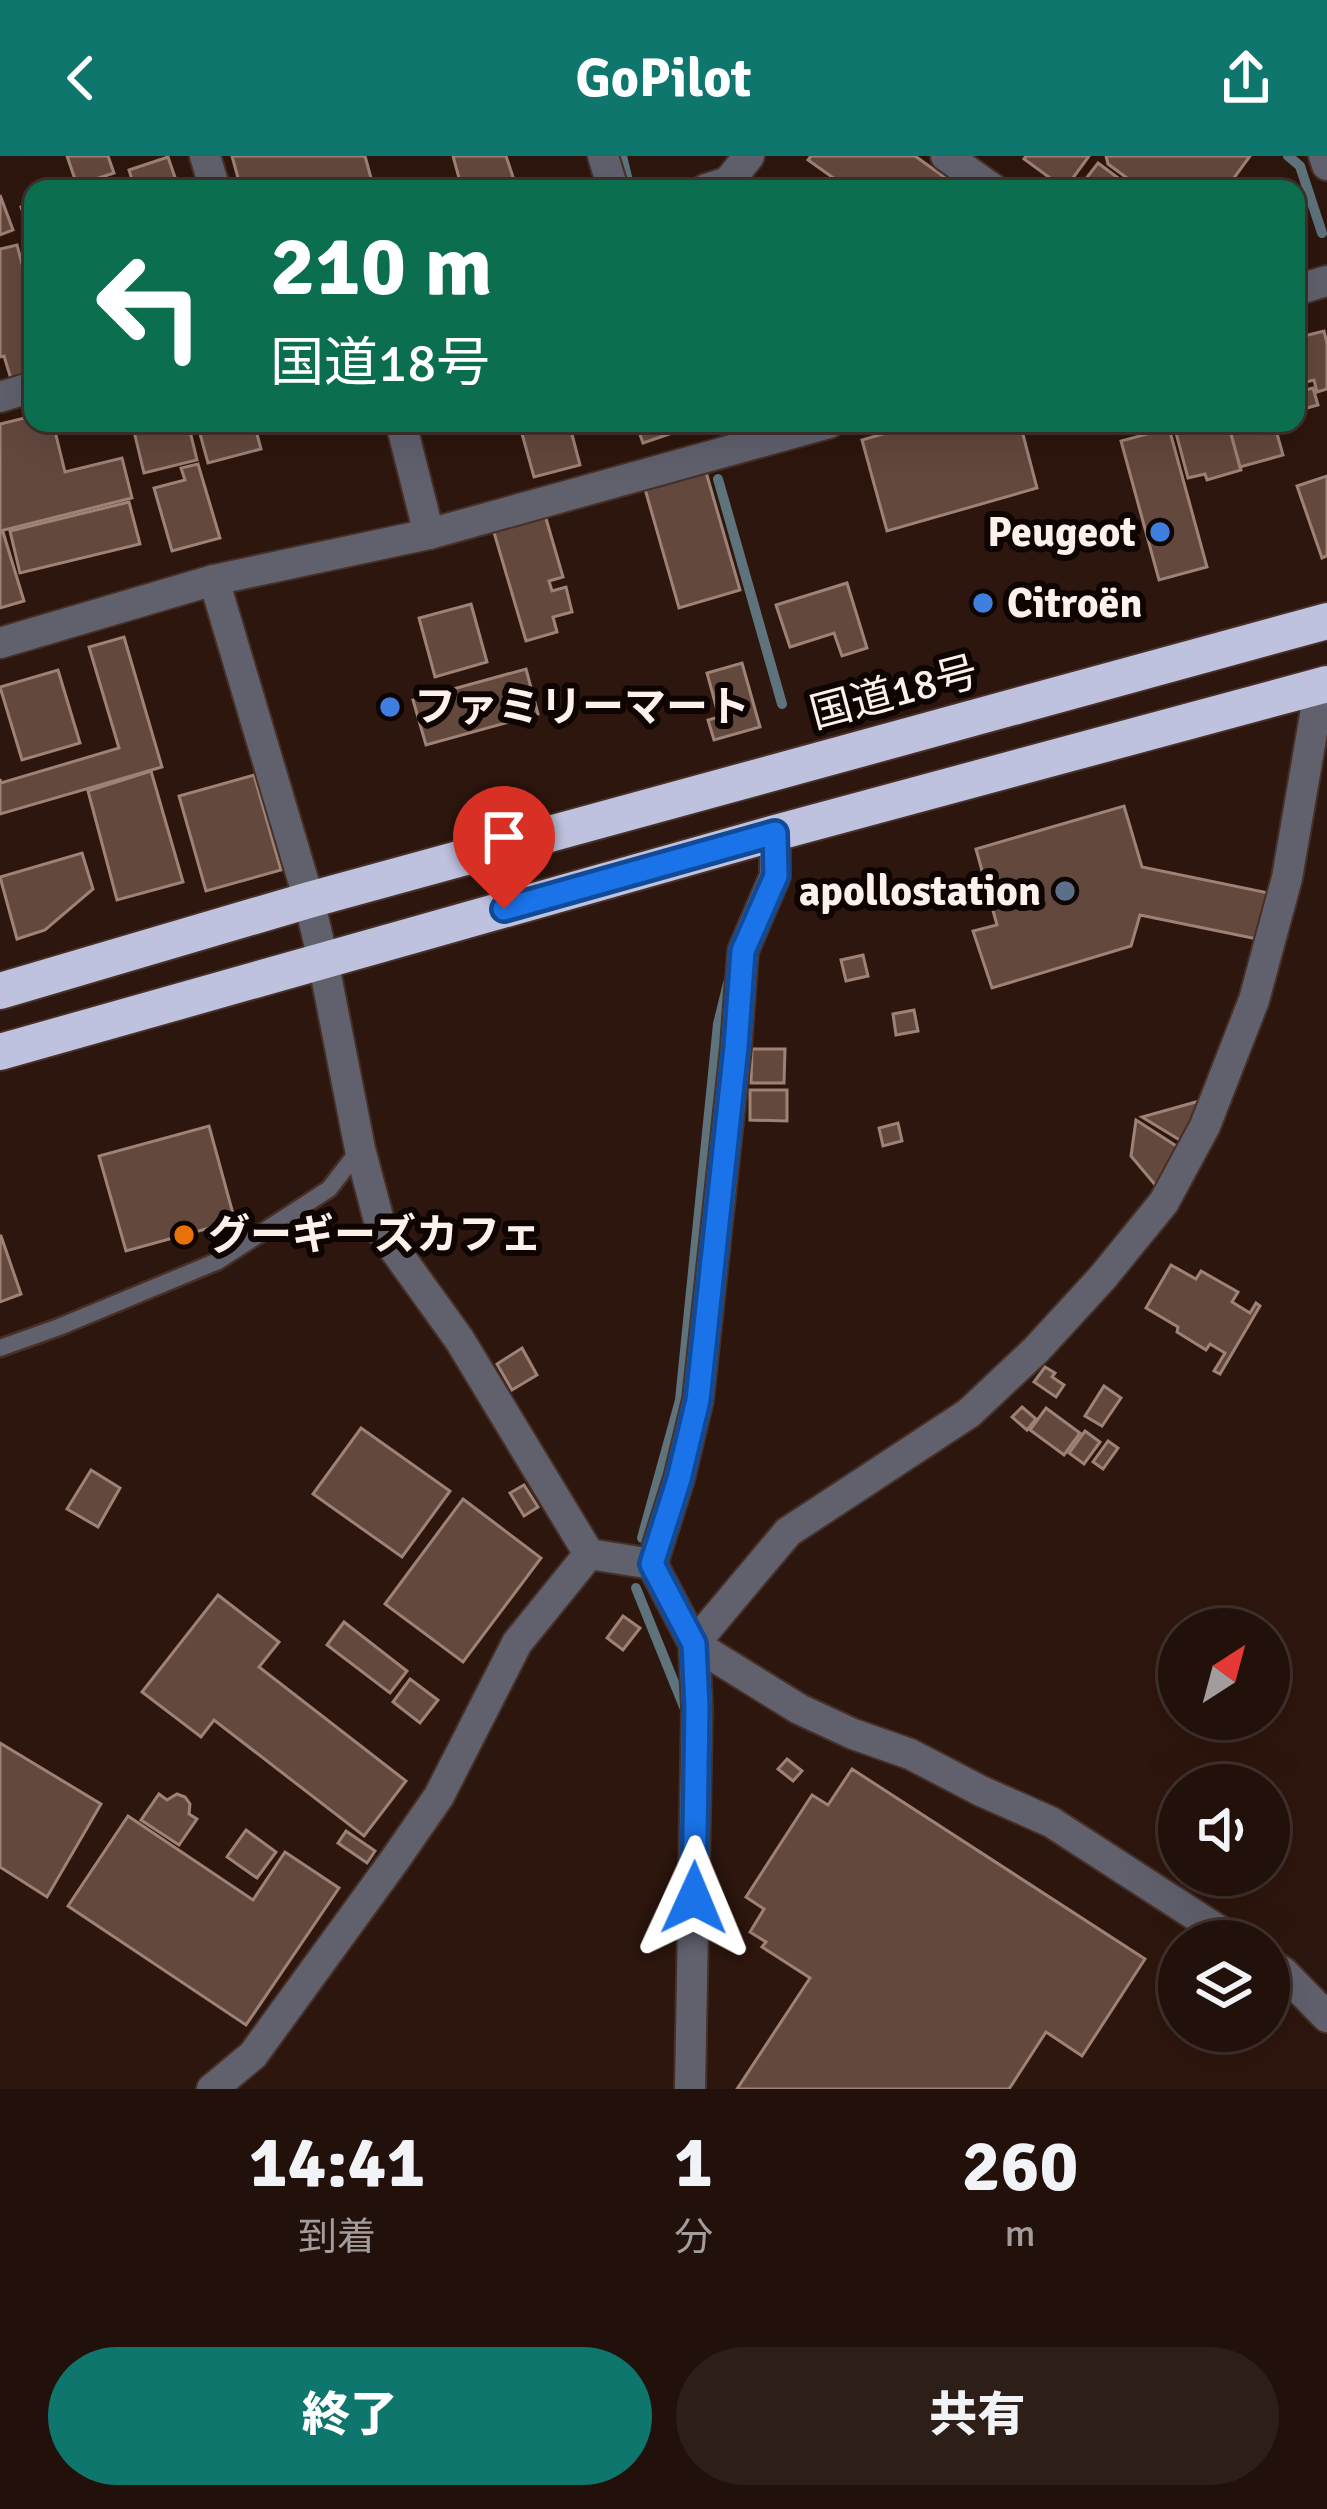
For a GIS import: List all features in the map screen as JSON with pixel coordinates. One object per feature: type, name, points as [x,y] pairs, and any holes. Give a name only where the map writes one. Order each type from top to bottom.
[{"type":"highway","name":"国道18号","points":[[0,991],[308,900],[1327,621]]},
{"type":"highway","points":[[0,1052],[775,833],[1323,685]]},
{"type":"street","points":[[730,180],[749,156]]},
{"type":"street","points":[[946,156],[980,180]]},
{"type":"street","points":[[403,432],[428,533]]},
{"type":"street","points":[[0,643],[214,580],[428,533],[796,432]]},
{"type":"street","points":[[214,580],[308,900],[382,1232],[458,1340],[589,1554],[652,1564]]},
{"type":"street","points":[[694,1644],[788,1532],[969,1413],[1103,1277],[1165,1202],[1205,1126],[1254,1000],[1287,878],[1323,685]]},
{"type":"street","points":[[690,2089],[694,1644],[652,1564],[698,1400],[743,951],[776,876],[775,833]]},
{"type":"street","points":[[212,2089],[253,2055],[394,1861],[439,1796],[517,1643],[589,1554]]},
{"type":"street","points":[[694,1644],[799,1709],[910,1754],[1051,1822],[1203,1920]]},
{"type":"street","points":[[1290,1979],[1327,2017]]},
{"type":"lane","points":[[0,1348],[218,1261],[329,1189],[360,1149]]},
{"type":"building","points":[[67,156],[108,156],[114,173],[75,180]]},
{"type":"building","points":[[232,156],[365,156],[372,180],[239,180]]},
{"type":"building","points":[[453,156],[506,156],[514,180],[460,180]]},
{"type":"building","points":[[811,156],[915,156],[949,180],[836,180],[808,160]]},
{"type":"building","points":[[1089,156],[1072,180],[1053,180],[1024,159]]},
{"type":"building","points":[[1106,156],[1250,156],[1233,180],[1130,180],[1108,164]]},
{"type":"building","points":[[168,157],[176,180],[132,180],[129,170]]},
{"type":"building","points":[[1098,163],[1121,180],[1085,180]]},
{"type":"building","points":[[0,195],[13,230],[0,235]]},
{"type":"building","points":[[17,245],[24,271],[24,375],[11,379],[4,356],[0,357],[0,249]]},
{"type":"building","points":[[1324,331],[1327,389],[1317,392],[1314,380],[1305,382],[1305,336]]},
{"type":"building","points":[[1313,388],[1318,405],[1305,409],[1305,390]]},
{"type":"building","points":[[24,418],[24,432],[55,432],[65,472],[122,458],[132,498],[0,531],[0,424]]},
{"type":"building","points":[[134,432],[190,432],[197,460],[144,473]]},
{"type":"building","points":[[199,432],[256,432],[261,449],[208,463]]},
{"type":"building","points":[[522,432],[571,432],[580,465],[534,477]]},
{"type":"building","points":[[639,432],[675,432],[643,443]]},
{"type":"building","points":[[889,432],[1022,432],[1037,488],[887,531],[862,440]]},
{"type":"building","points":[[1170,432],[1207,567],[1159,580],[1121,441]]},
{"type":"building","points":[[1230,432],[1241,470],[1207,480],[1205,474],[1188,478],[1176,433]]},
{"type":"building","points":[[1230,432],[1277,432],[1283,455],[1240,467]]},
{"type":"building","points":[[198,464],[220,538],[172,551],[154,488],[185,480],[181,468]]},
{"type":"building","points":[[706,472],[740,590],[679,608],[645,489]]},
{"type":"building","points":[[1327,476],[1327,556],[1322,558],[1297,486]]},
{"type":"building","points":[[129,502],[140,544],[20,573],[10,531]]},
{"type":"building","points":[[545,515],[563,577],[549,581],[552,591],[566,587],[572,612],[553,617],[557,632],[526,641],[493,529]]},
{"type":"building","points":[[0,533],[24,601],[0,608]]},
{"type":"building","points":[[847,583],[867,648],[842,656],[834,633],[790,647],[776,605]]},
{"type":"building","points":[[471,604],[487,662],[435,677],[419,618]]},
{"type":"building","points":[[124,637],[162,767],[0,814],[0,779],[1,783],[119,748],[89,647]]},
{"type":"building","points":[[742,663],[760,727],[714,740],[708,720],[719,717],[707,673]]},
{"type":"building","points":[[526,669],[538,714],[426,745],[413,700]]},
{"type":"building","points":[[58,670],[80,743],[22,760],[0,687]]},
{"type":"building","points":[[151,771],[183,882],[117,900],[88,791]]},
{"type":"building","points":[[254,775],[281,870],[206,891],[179,796]]},
{"type":"building","points":[[1124,806],[1142,867],[1273,894],[1262,940],[1140,915],[1131,946],[992,988],[973,931],[997,925],[976,849]]},
{"type":"building","points":[[82,853],[93,889],[45,930],[17,939],[0,877]]},
{"type":"building","points":[[863,955],[868,976],[846,981],[841,960]]},
{"type":"building","points":[[914,1010],[918,1031],[896,1035],[893,1014]]},
{"type":"building","points":[[752,1049],[785,1049],[784,1083],[751,1083]]},
{"type":"building","points":[[750,1090],[787,1090],[787,1121],[750,1120]]},
{"type":"building","points":[[1210,1098],[1183,1142],[1142,1117]]},
{"type":"building","points":[[1136,1120],[1181,1149],[1157,1187],[1131,1156]]},
{"type":"building","points":[[898,1123],[902,1141],[883,1146],[879,1128]]},
{"type":"building","points":[[209,1126],[235,1221],[126,1251],[99,1156]]},
{"type":"building","points":[[0,1236],[21,1294],[0,1302]]},
{"type":"building","points":[[1171,1265],[1196,1279],[1201,1271],[1238,1292],[1232,1302],[1250,1313],[1256,1303],[1260,1306],[1220,1374],[1214,1371],[1225,1353],[1210,1344],[1206,1350],[1146,1308]]},
{"type":"building","points":[[522,1348],[537,1375],[512,1390],[497,1364]]},
{"type":"building","points":[[1045,1367],[1064,1385],[1056,1397],[1034,1382]]},
{"type":"building","points":[[1104,1386],[1121,1398],[1102,1426],[1085,1416]]},
{"type":"building","points":[[1022,1407],[1036,1419],[1027,1430],[1012,1417]]},
{"type":"building","points":[[1046,1408],[1080,1433],[1064,1455],[1030,1430]]},
{"type":"building","points":[[361,1428],[450,1491],[402,1557],[313,1494]]},
{"type":"building","points":[[1085,1431],[1100,1442],[1084,1464],[1069,1453]]},
{"type":"building","points":[[1108,1441],[1118,1448],[1103,1469],[1093,1462]]},
{"type":"building","points":[[91,1470],[120,1488],[98,1527],[67,1509]]},
{"type":"building","points":[[524,1485],[538,1507],[524,1516],[510,1493]]},
{"type":"building","points":[[463,1499],[541,1558],[463,1662],[385,1604]]},
{"type":"building","points":[[218,1595],[279,1642],[259,1667],[406,1781],[364,1836],[214,1720],[201,1737],[142,1692]]},
{"type":"building","points":[[623,1616],[640,1628],[623,1650],[607,1638]]},
{"type":"building","points":[[344,1622],[407,1671],[390,1693],[327,1645]]},
{"type":"building","points":[[410,1679],[438,1700],[420,1723],[393,1702]]},
{"type":"building","points":[[0,1743],[101,1804],[47,1897],[0,1867]]},
{"type":"building","points":[[787,1759],[802,1771],[793,1781],[778,1769]]},
{"type":"building","points":[[852,1769],[1145,1959],[1082,2056],[1046,2032],[1009,2089],[737,2089],[810,1978],[762,1947],[766,1942],[750,1932],[764,1909],[746,1897],[812,1795],[828,1805]]},
{"type":"building","points":[[159,1794],[167,1800],[177,1794],[185,1797],[189,1814],[197,1819],[179,1845],[141,1820]]},
{"type":"building","points":[[128,1816],[253,1900],[285,1852],[339,1888],[246,2025],[68,1906]]},
{"type":"building","points":[[246,1830],[276,1852],[257,1878],[227,1857]]},
{"type":"building","points":[[346,1831],[375,1851],[367,1863],[338,1843]]},
{"type":"waterway","points":[[622,156],[628,180]]},
{"type":"waterway","points":[[1288,156],[1300,166],[1305,180]]},
{"type":"waterway","points":[[1305,181],[1322,233]]},
{"type":"waterway","points":[[718,479],[782,704]]},
{"type":"waterway","points":[[642,1538],[680,1400],[718,1024],[728,983]]},
{"type":"waterway","points":[[636,1588],[684,1707]]},
{"type":"place","name":"Peugeot","points":[[1160,532]]},
{"type":"place","name":"Citroën","points":[[983,603]]},
{"type":"place","name":"ファミリーマート","points":[[390,707]]},
{"type":"place","name":"apollostation","points":[[1065,891]]},
{"type":"place","name":"グーギーズカフェ","points":[[184,1235]]},
{"type":"route","points":[[504,909],[775,833],[776,876],[743,951],[698,1400],[652,1564],[694,1644],[694,1898]]}]
